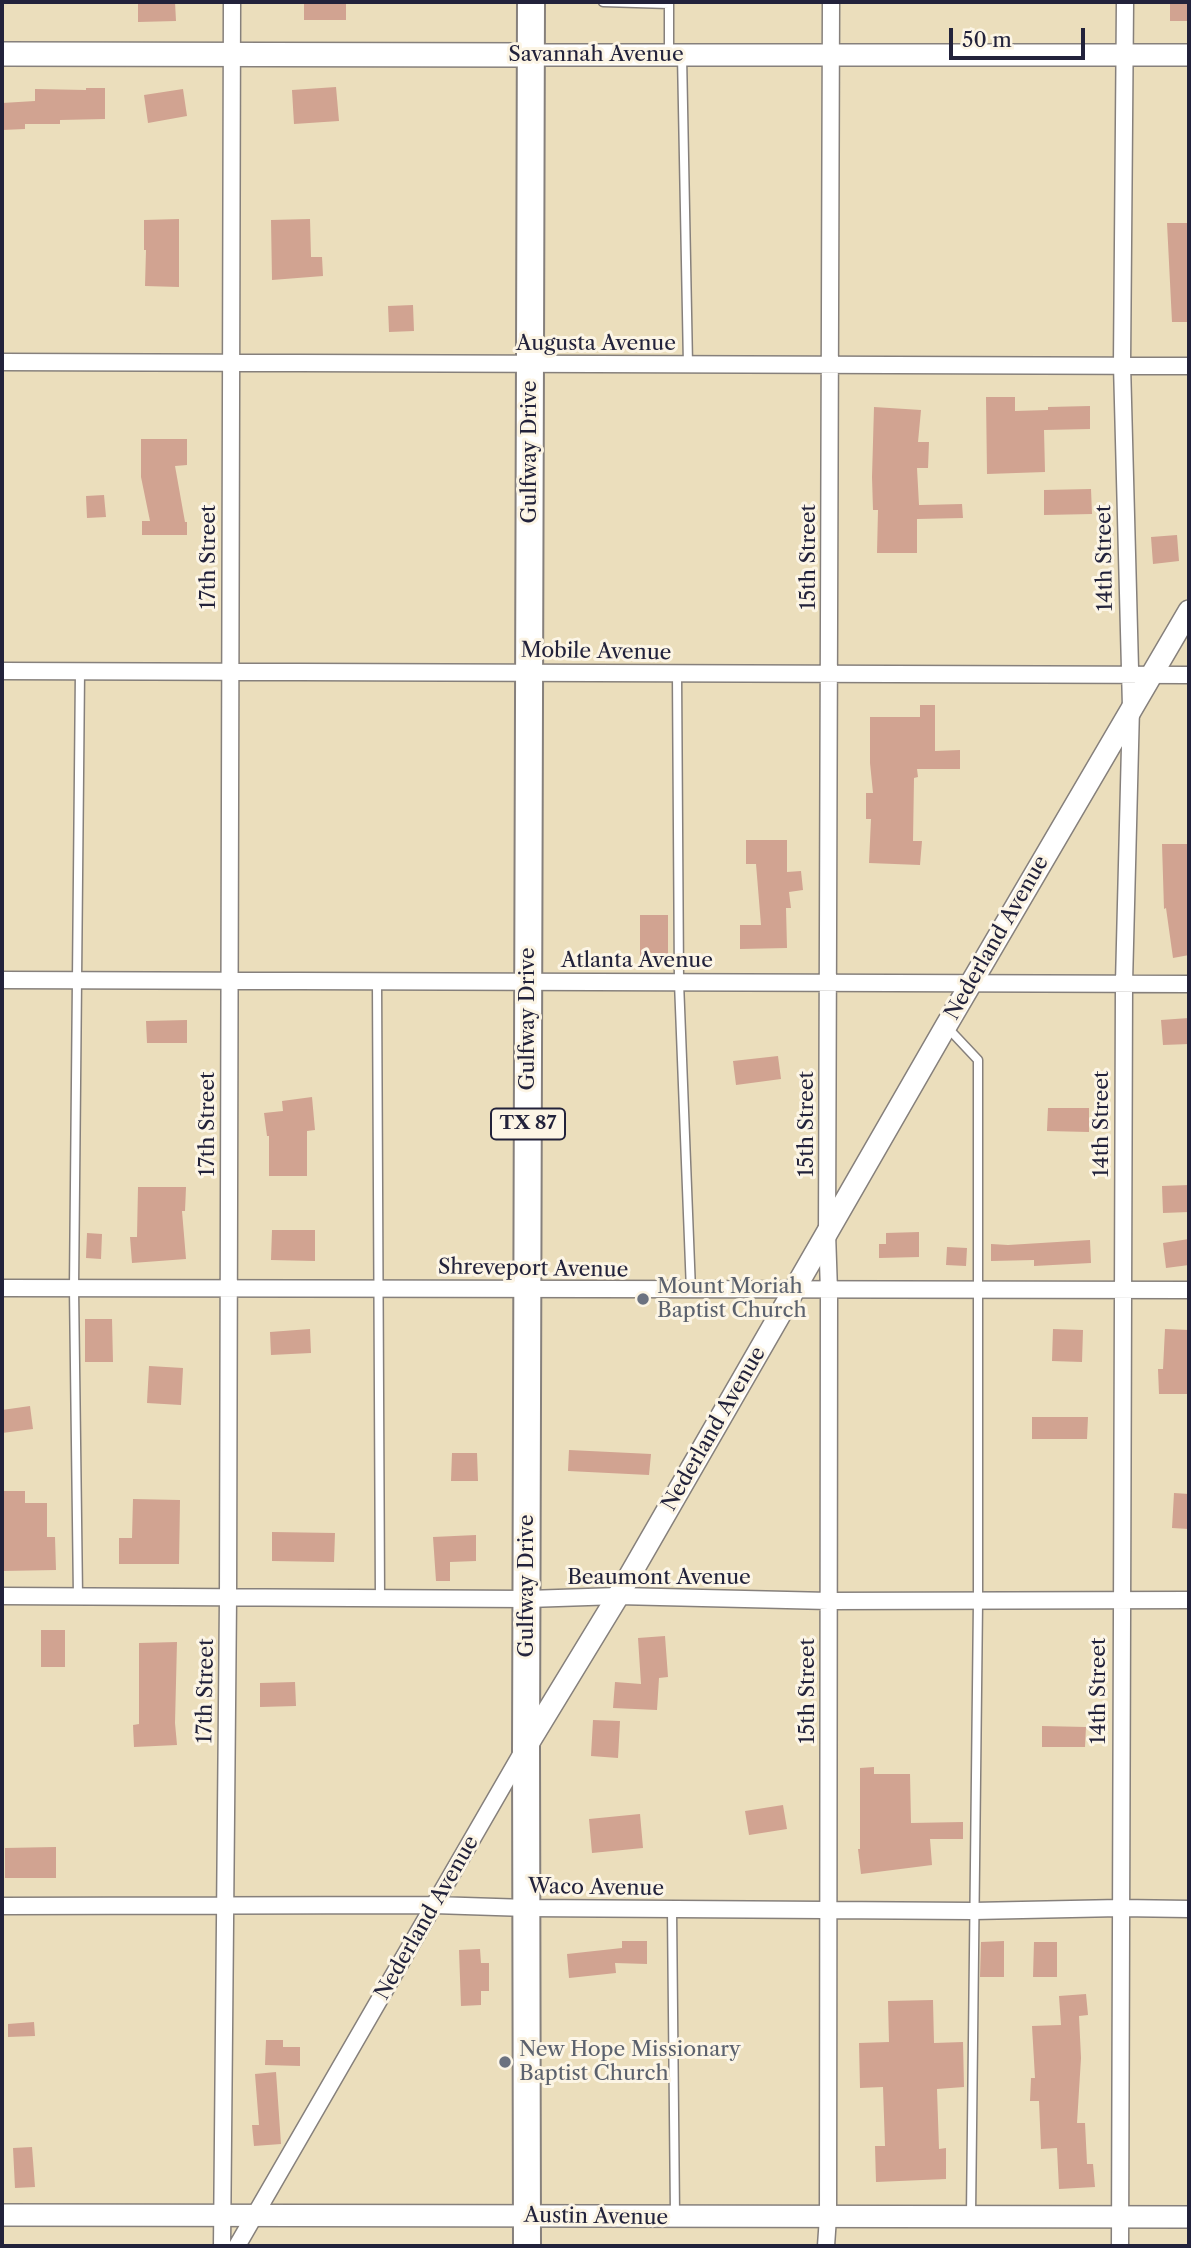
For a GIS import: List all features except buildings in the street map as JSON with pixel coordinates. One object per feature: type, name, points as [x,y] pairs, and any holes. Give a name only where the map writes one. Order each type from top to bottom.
[{"type":"main road","name":"Gulfway Drive","points":[[527,2246],[531,2]]},
{"type":"main road","name":"Savannah Avenue","points":[[2,54],[531,55]]},
{"type":"street","name":"17th Street","points":[[222,2246],[228,1598],[232,2]]},
{"type":"street","name":"15th Street","points":[[826,2246],[829,1910],[830,1291],[827,1233],[831,2]]},
{"type":"street","name":"14th Street","points":[[1120,2246],[1124,983],[1131,707],[1122,364],[1125,2]]},
{"type":"street","name":"Savannah Avenue","points":[[531,55],[1189,55]]},
{"type":"street","name":"Augusta Avenue","points":[[2,362],[1189,366]]},
{"type":"street","name":"Nederland Avenue","points":[[237,2246],[526,1747],[618,1596],[1189,611]]},
{"type":"street","name":"Mobile Avenue","points":[[2,671],[1189,675]]},
{"type":"street","name":"Atlanta Avenue","points":[[2,981],[1189,984]]},
{"type":"street","name":"Shreveport Avenue","points":[[2,1288],[979,1292],[1189,1290]]},
{"type":"street","name":"Beaumont Avenue","points":[[2,1596],[380,1599],[618,1596],[978,1602],[1189,1600]]},
{"type":"street","name":"Waco Avenue","points":[[2,1906],[434,1905],[527,1909],[973,1911],[1189,1909]]},
{"type":"street","name":"Austin Avenue","points":[[2,2215],[1189,2217]]},
{"type":"lane","points":[[603,2],[669,3],[676,55],[688,365]]},
{"type":"lane","points":[[78,1597],[75,1288],[80,671]]},
{"type":"lane","points":[[677,674],[679,982],[691,1291]]},
{"type":"lane","points":[[377,982],[380,1599]]},
{"type":"lane","points":[[946,1026],[978,1060],[978,1602],[971,2218]]},
{"type":"lane","points":[[672,1910],[675,2218]]},
{"type":"place","name":"Mount Moriah Baptist Church","points":[[643,1299]]},
{"type":"place","name":"New Hope Missionary Baptist Church","points":[[505,2062]]}]
